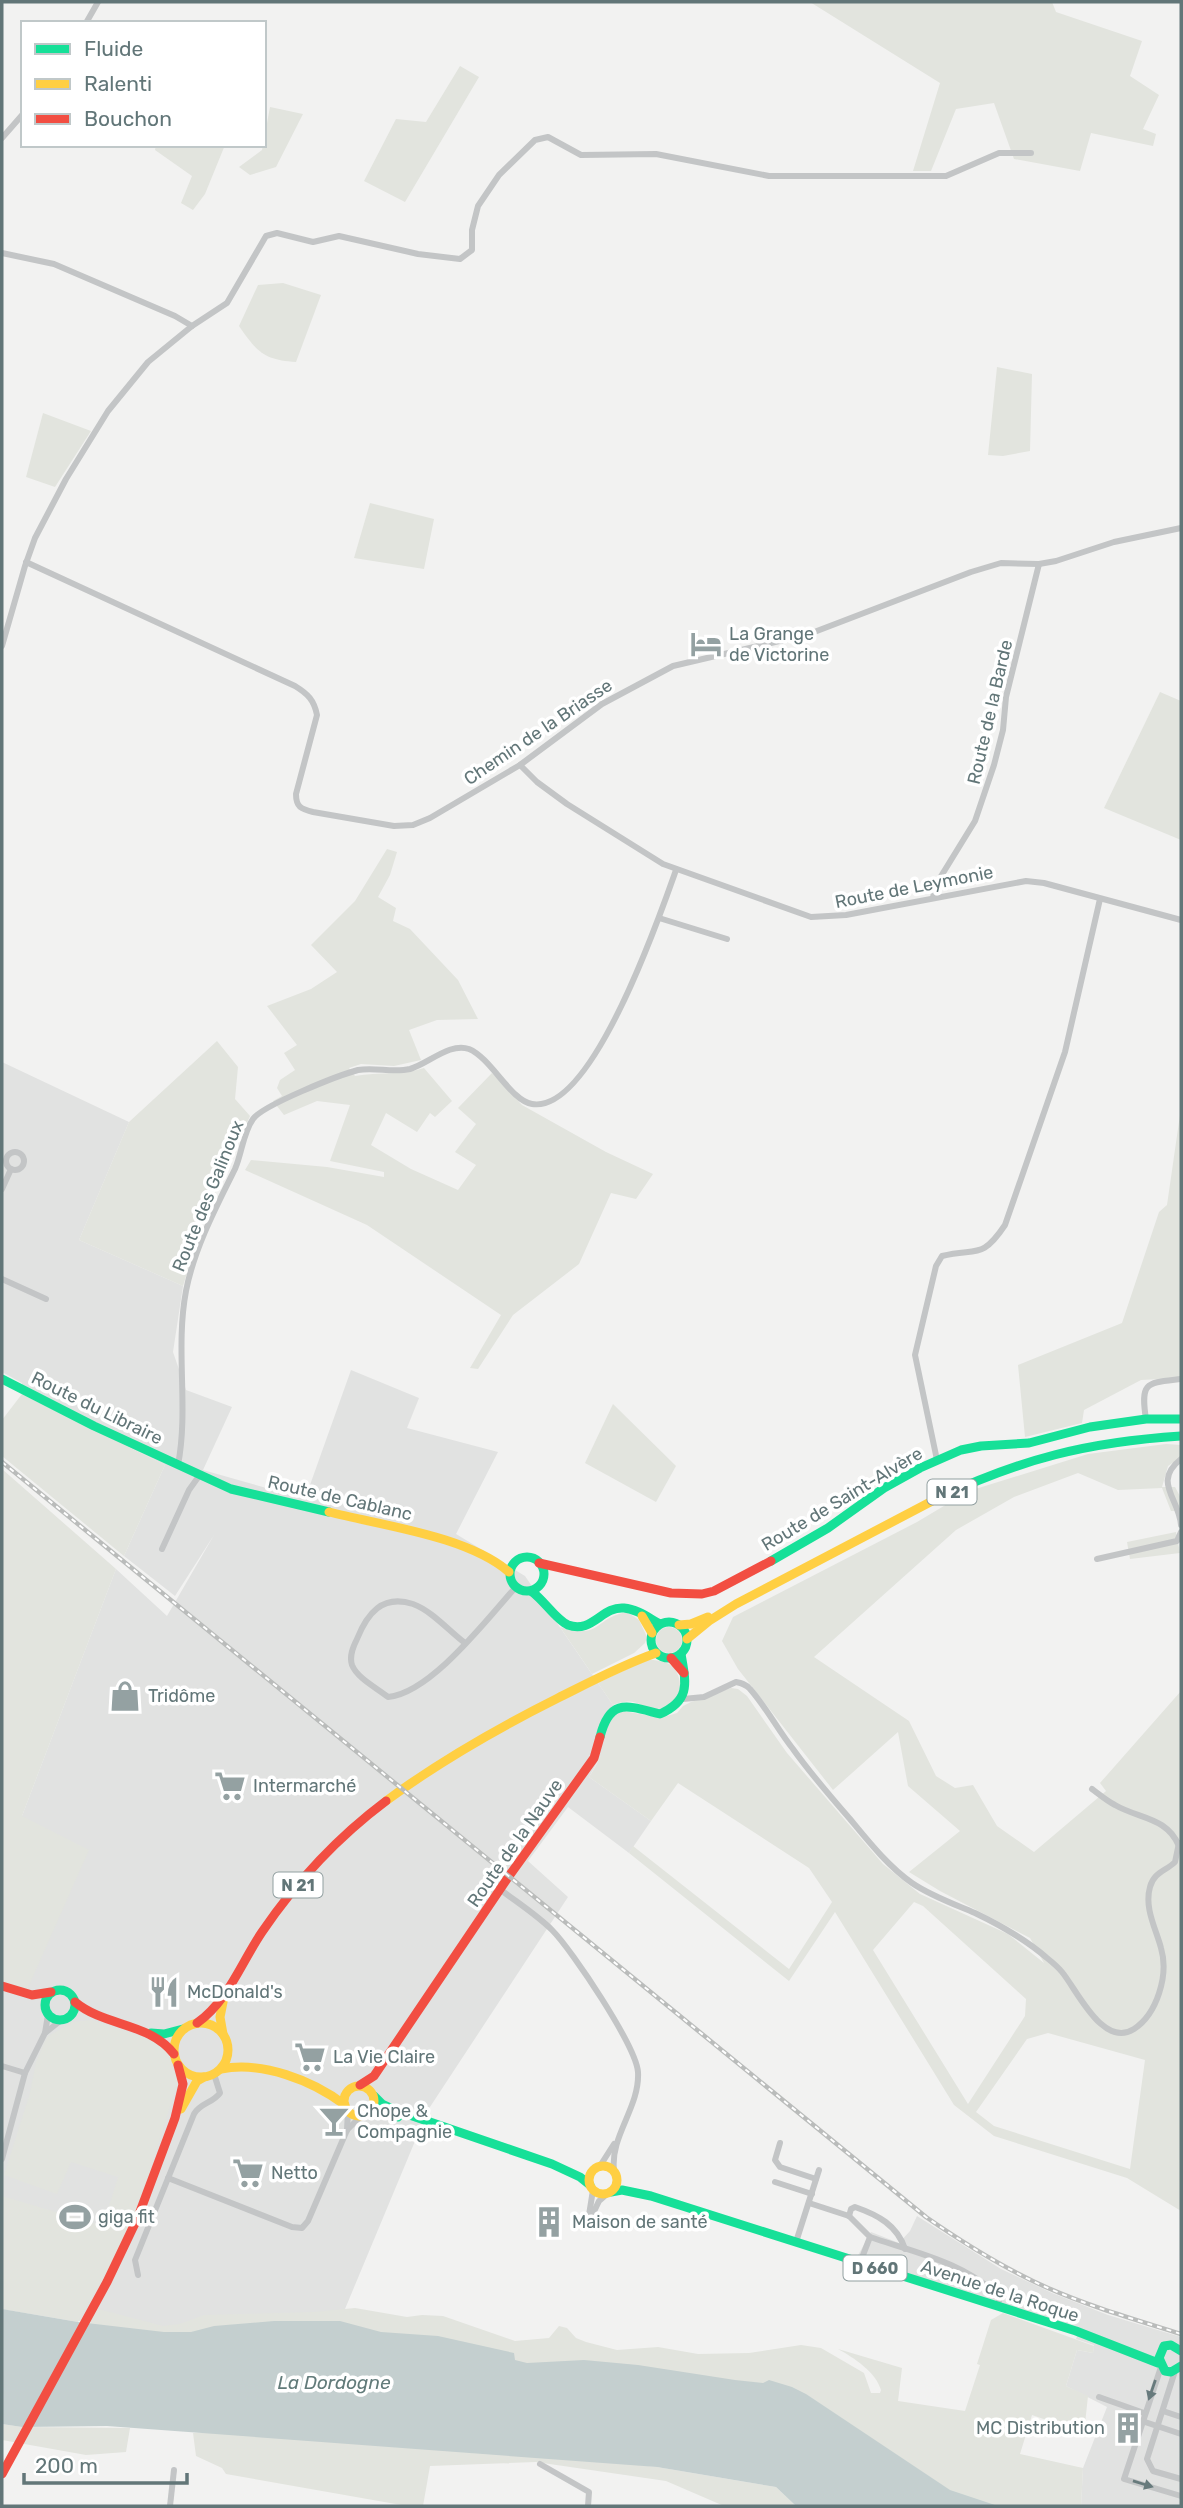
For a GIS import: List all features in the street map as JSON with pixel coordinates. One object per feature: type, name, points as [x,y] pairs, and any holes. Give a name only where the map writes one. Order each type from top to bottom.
[{"type":"main road","name":"Route du Libraire","points":[[2,1379],[178,1465]]},
{"type":"main road","name":"Route de Saint-Alvère","points":[[539,1563],[671,1593],[702,1594],[714,1591],[828,1528],[884,1488],[961,1450],[1030,1443],[1090,1427],[1146,1419],[1181,1419]]},
{"type":"main road","name":"N 21","points":[[687,1639],[694,1631],[741,1603],[902,1517],[986,1476],[1074,1449],[1181,1436]]},
{"type":"main road","name":"Route de Cablanc","points":[[178,1465],[231,1489],[465,1545],[495,1560]]},
{"type":"main road","points":[[495,1560],[516,1561],[530,1557],[539,1563],[547,1602]]},
{"type":"main road","points":[[495,1560],[509,1572]]},
{"type":"main road","points":[[516,1561],[509,1572],[509,1578],[515,1588],[531,1591],[547,1602],[560,1620],[571,1626],[592,1626],[612,1609],[621,1608],[634,1610],[660,1624]]},
{"type":"main road","points":[[531,1591],[565,1567]]},
{"type":"main road","name":"N 21","points":[[678,1625],[691,1624],[741,1603]]},
{"type":"main road","points":[[641,1615],[652,1633],[653,1648],[660,1656],[671,1658],[681,1654]]},
{"type":"main road","points":[[652,1633],[660,1624],[669,1622],[678,1625],[686,1633],[687,1639],[681,1654],[685,1674],[683,1699]]},
{"type":"main road","name":"N 21","points":[[197,2023],[205,2018],[224,1996],[266,1926],[291,1894],[331,1849],[395,1793],[453,1755],[520,1717],[653,1648]]},
{"type":"main road","points":[[671,1658],[685,1674]]},
{"type":"main road","name":"Route de la Nauve","points":[[360,2085],[374,2076],[509,1876],[594,1758],[607,1715],[618,1707],[629,1705],[660,1714],[677,1706],[683,1699]]},
{"type":"main road","points":[[2,1986],[32,1995],[65,1991],[94,2015]]},
{"type":"main road","points":[[46,2012],[46,1999],[52,1992]]},
{"type":"main road","points":[[32,1995],[46,2012],[60,2021],[73,2014],[94,2015],[147,2032],[164,2034],[197,2023],[212,2025],[223,2035],[234,2055],[253,2067]]},
{"type":"main road","name":"N 21","points":[[223,2035],[220,2017],[224,1996]]},
{"type":"main road","points":[[73,2014],[75,2002]]},
{"type":"main road","points":[[2,2474],[125,2247],[138,2217],[175,2118],[183,2084],[174,2054],[174,2044],[183,2029]]},
{"type":"main road","points":[[147,2032],[161,2040],[174,2054]]},
{"type":"main road","points":[[217,2071],[225,2062],[228,2046]]},
{"type":"main road","points":[[178,2065],[189,2075],[204,2077]]},
{"type":"main road","points":[[175,2118],[197,2081],[233,2065],[253,2067],[304,2083],[337,2098],[346,2108],[365,2114],[381,2112],[450,2130]]},
{"type":"main road","name":"Route de la Nauve","points":[[373,2095],[374,2076]]},
{"type":"main road","points":[[304,2083],[349,2090]]},
{"type":"main road","points":[[346,2108],[345,2096],[349,2090],[360,2085],[382,2104],[552,2164],[580,2177],[592,2188],[609,2193],[617,2184],[615,2172],[605,2166],[583,2169],[552,2164]]},
{"type":"main road","points":[[365,2114],[374,2105],[373,2095]]},
{"type":"main road","points":[[592,2188],[590,2176],[598,2167]]},
{"type":"main road","name":"Avenue de la Roque","points":[[615,2172],[625,2183],[650,2196]]},
{"type":"main road","name":"Avenue de la Roque","points":[[609,2193],[622,2190],[650,2196],[1134,2351]]},
{"type":"main road","points":[[1179,2368],[1168,2371],[1160,2365],[1160,2351],[1171,2345],[1181,2351]]},
{"type":"main road","name":"D 660","points":[[1134,2351],[1160,2351]]},
{"type":"main road","name":"D 660","points":[[1134,2351],[1160,2365]]},
{"type":"street","points":[[87,21],[98,2]]},
{"type":"street","points":[[2,138],[21,116]]},
{"type":"street","points":[[2,646],[26,562],[49,510],[108,411],[148,362],[192,326],[227,303],[266,236],[277,233],[313,242],[339,236],[418,254],[460,259],[472,250],[472,230],[478,206],[499,175],[535,139],[548,137],[581,155],[656,154],[782,177],[947,176],[999,153],[1031,153]]},
{"type":"street","points":[[2,253],[54,264],[175,316],[192,326]]},
{"type":"street","name":"Chemin de la Briasse","points":[[26,562],[295,686],[307,694],[314,703],[317,715],[296,803],[301,808],[394,826],[413,825],[430,818],[520,765],[602,704],[673,666],[809,634],[1001,563],[1039,564],[1114,542],[1181,528]]},
{"type":"street","name":"Route de la Barde","points":[[933,898],[935,887],[975,821],[994,765],[1003,730],[1006,697],[1039,564]]},
{"type":"street","name":"Route de Leymonie","points":[[520,765],[537,782],[567,804],[676,870],[811,917],[837,916],[1026,881],[1181,920]]},
{"type":"street","name":"Route des Galinoux","points":[[178,1465],[183,1440],[182,1343],[186,1292],[208,1227],[238,1162],[253,1119],[276,1104],[357,1070],[412,1068],[455,1048],[466,1048],[479,1055],[522,1100],[532,1104],[556,1098],[572,1085],[597,1050],[630,989],[676,870]]},
{"type":"street","points":[[937,1460],[915,1355],[936,1266],[942,1256],[977,1253],[994,1241],[1004,1225],[1065,1052],[1100,899]]},
{"type":"street","points":[[659,918],[727,939]]},
{"type":"street","points":[[2,1189],[11,1169]]},
{"type":"street","points":[[2,1279],[46,1299]]},
{"type":"street","points":[[1146,1419],[1146,1388],[1152,1382],[1181,1379]]},
{"type":"street","points":[[1181,1459],[1171,1469],[1167,1487],[1178,1509],[1181,1525]]},
{"type":"street","points":[[162,1549],[189,1490],[199,1476]]},
{"type":"street","points":[[1097,1559],[1177,1541],[1181,1532]]},
{"type":"street","points":[[465,1643],[422,1608],[398,1601],[382,1605],[364,1620],[351,1652],[351,1662],[356,1672],[388,1697],[399,1696],[440,1670],[465,1643],[515,1588]]},
{"type":"street","points":[[683,1699],[704,1697],[736,1682],[749,1688],[793,1750],[865,1838],[899,1873],[931,1894],[1009,1930],[1045,1956],[1061,1972],[1092,2016],[1106,2028],[1119,2033],[1132,2031],[1141,2022],[1152,2010],[1159,1992],[1163,1969],[1162,1950],[1148,1902],[1150,1886],[1156,1874],[1175,1861],[1179,1843]]},
{"type":"street","points":[[1092,1789],[1116,1806],[1158,1821],[1170,1830],[1179,1843],[1181,1854]]},
{"type":"street","points":[[501,1890],[551,1929],[577,1961],[630,2046],[638,2071],[635,2095],[613,2161],[615,2172]]},
{"type":"street","points":[[2,2159],[25,2073],[45,2033],[46,2012]]},
{"type":"street","points":[[45,2033],[60,2021]]},
{"type":"street","points":[[2,2066],[25,2073]]},
{"type":"street","points":[[138,2275],[135,2260],[196,2110],[214,2100],[220,2093],[217,2071]]},
{"type":"street","points":[[346,2108],[347,2130]]},
{"type":"street","points":[[168,2178],[292,2227],[302,2228],[308,2221],[347,2130],[365,2114]]},
{"type":"street","points":[[598,2167],[619,2137]]},
{"type":"street","points":[[780,2143],[775,2160],[780,2167],[816,2179]]},
{"type":"street","points":[[796,2242],[819,2170]]},
{"type":"street","points":[[775,2182],[812,2194]]},
{"type":"street","points":[[588,2224],[592,2188]]},
{"type":"street","points":[[588,2224],[599,2202],[609,2193]]},
{"type":"street","points":[[809,2203],[849,2216],[870,2237],[954,2267],[989,2286],[1000,2298],[997,2306]]},
{"type":"street","points":[[849,2216],[851,2209],[855,2207],[877,2215],[901,2236],[905,2249]]},
{"type":"street","points":[[573,2219],[588,2224]]},
{"type":"street","points":[[860,2263],[870,2237]]},
{"type":"street","points":[[1160,2365],[1124,2479],[1181,2496]]},
{"type":"street","points":[[1179,2368],[1147,2459],[1153,2471],[1181,2479]]},
{"type":"street","points":[[1099,2397],[1144,2413]]},
{"type":"street","points":[[1163,2411],[1181,2417]]},
{"type":"street","points":[[1142,2421],[1181,2434]]},
{"type":"street","points":[[540,2464],[589,2492],[588,2506]]},
{"type":"street","points":[[170,2506],[174,2470]]},
{"type":"shaded area","points":[[810,2],[1052,2],[1056,12],[1142,41],[1130,76],[1159,95],[1143,129],[1156,134],[1153,146],[1091,133],[1080,171],[1014,159],[994,103],[956,109],[931,171],[913,171],[940,83]]},
{"type":"shaded area","points":[[460,66],[479,77],[405,202],[364,181],[396,119],[426,122]]},
{"type":"shaded area","points":[[270,107],[303,114],[276,167],[250,175],[239,167],[266,147]]},
{"type":"shaded area","points":[[156,147],[224,147],[205,194],[193,210],[181,203],[192,176],[155,150]]},
{"type":"shaded area","points":[[283,283],[321,295],[296,362],[276,359],[262,353],[239,326],[258,285]]},
{"type":"shaded area","points":[[997,367],[1032,374],[1030,451],[1003,456],[988,455]]},
{"type":"shaded area","points":[[43,413],[91,431],[55,487],[26,477]]},
{"type":"shaded area","points":[[370,503],[434,519],[424,569],[354,558]]},
{"type":"shaded area","points":[[1160,692],[1181,701],[1181,840],[1104,808]]},
{"type":"shaded area","points":[[387,849],[397,852],[390,875],[378,897],[396,908],[393,921],[410,929],[458,980],[478,1019],[437,1020],[409,1030],[421,1060],[394,1066],[361,1064],[349,1068],[355,1076],[424,1068],[452,1101],[435,1117],[430,1113],[417,1132],[386,1113],[371,1145],[411,1169],[458,1190],[476,1165],[455,1152],[476,1124],[458,1108],[492,1073],[522,1105],[606,1152],[653,1174],[636,1199],[611,1193],[579,1264],[513,1315],[478,1369],[470,1368],[501,1315],[367,1225],[245,1170],[251,1160],[327,1167],[384,1177],[384,1172],[330,1161],[350,1105],[317,1101],[284,1115],[273,1101],[282,1096],[277,1088],[280,1080],[295,1070],[284,1053],[297,1045],[267,1006],[311,989],[337,972],[311,945],[355,901]]},
{"type":"shaded area","points":[[217,1041],[238,1067],[235,1099],[250,1116],[204,1218],[183,1286],[79,1240],[129,1122]]},
{"type":"shaded area","points":[[2,1062],[129,1122],[79,1240],[183,1286],[173,1352],[186,1390],[232,1407],[203,1470],[305,1499],[351,1370],[419,1398],[407,1428],[498,1452],[456,1534],[525,1576],[622,1718],[589,1777],[651,1821],[629,1853],[568,1807],[528,1861],[568,1897],[428,2110],[340,2321],[126,2328],[2,2309],[2,1986],[22,1816],[116,1569],[167,1616],[214,1535],[175,1596],[124,1556],[165,1465],[22,1394],[22,1383],[2,1372]]},
{"type":"shaded area","points":[[1181,1108],[1181,1378],[1141,1380],[1084,1410],[1082,1423],[1025,1437],[1018,1365],[1122,1323],[1159,1212],[1167,1205]]},
{"type":"shaded area","points":[[22,1394],[165,1465],[124,1556],[2,1456],[2,1420]]},
{"type":"shaded area","points":[[613,1404],[676,1466],[656,1502],[585,1463]]},
{"type":"shaded area","points":[[1166,1444],[1181,1445],[1181,1457],[1168,1466],[1162,1487],[1175,1487],[1181,1498],[1181,1511],[1171,1511],[1162,1488],[1118,1490],[1078,1473],[1014,1497],[956,1530],[814,1657],[909,1721],[936,1776],[955,1788],[973,1785],[997,1826],[1034,1852],[1106,1791],[1100,1783],[1181,1691],[1181,2211],[1127,2178],[994,2136],[954,2105],[835,1912],[789,1981],[629,1853],[633,1846],[789,1969],[832,1902],[809,1868],[678,1783],[651,1821],[589,1777],[600,1757],[609,1725],[623,1711],[657,1717],[667,1716],[677,1713],[691,1702],[731,1688],[738,1689],[747,1696],[787,1753],[883,1864],[920,1894],[1008,1934],[1044,1963],[1030,1938],[909,1872],[960,1831],[908,1786],[898,1732],[833,1790],[738,1669],[722,1641],[733,1617],[917,1522],[969,1491],[1088,1454]],"holes":[[[914,1902],[923,1906],[1026,1999],[1025,2016],[968,2104],[873,1950]],[[1048,2033],[1145,2060],[1130,2169],[994,2126],[976,2112],[1027,2039]]]},
{"type":"shaded area","points":[[2,1469],[116,1569],[22,1816],[89,1850],[27,1990],[2,1982]]},
{"type":"shaded area","points":[[1176,1532],[1180,1553],[1130,1559],[1127,1542]]},
{"type":"shaded area","points":[[627,1612],[639,1620],[647,1637],[645,1643],[634,1653],[592,1674],[560,1627],[591,1630],[616,1615]]},
{"type":"shaded area","points":[[669,1627],[678,1631],[682,1640],[678,1649],[669,1653],[660,1649],[656,1640],[660,1631]]},
{"type":"shaded area","points":[[648,1659],[672,1666],[678,1674],[680,1688],[675,1701],[664,1708],[656,1709],[632,1702],[613,1705],[598,1683]]},
{"type":"shaded area","points":[[92,2020],[158,2042],[168,2053],[178,2081],[146,2183],[122,2245],[78,2322],[2,2309],[2,2196],[103,2226],[118,2177],[71,2162],[57,2194],[4,2175],[30,2093],[36,2062],[47,2037],[72,2022]]},
{"type":"shaded area","points":[[917,2216],[1001,2269],[1052,2293],[1108,2315],[1181,2337],[1181,2506],[1081,2506],[1083,2468],[1107,2407],[1066,2386],[1077,2350],[1093,2353],[1094,2345],[1076,2339],[1079,2331],[857,2257],[871,2232],[899,2243],[910,2231]]},
{"type":"shaded area","points":[[355,2308],[407,2317],[443,2316],[515,2341],[549,2338],[559,2326],[567,2328],[576,2338],[617,2350],[658,2347],[698,2354],[749,2353],[801,2345],[821,2348],[864,2373],[871,2393],[880,2393],[878,2383],[869,2371],[838,2349],[902,2368],[898,2401],[965,2411],[991,2320],[1003,2313],[1094,2346],[1093,2353],[1077,2350],[1066,2386],[1088,2396],[1084,2433],[1032,2415],[1020,2454],[1083,2468],[1081,2506],[974,2506],[230,2344],[90,2324],[98,2309],[163,2326],[180,2324],[204,2315]]},
{"type":"shaded area","points":[[2,2424],[22,2427],[130,2428],[126,2452],[86,2455],[2,2440]]},
{"type":"shaded area","points":[[333,2432],[657,2467],[776,2487],[796,2506],[724,2506],[666,2481],[536,2462],[430,2466],[423,2506],[407,2506],[226,2474],[222,2468],[196,2456],[193,2433]]},
{"type":"water","name":"La Dordogne","points":[[2,2309],[78,2322],[164,2332],[191,2332],[214,2326],[274,2321],[340,2321],[381,2332],[438,2336],[514,2353],[515,2360],[527,2363],[584,2360],[638,2365],[735,2380],[763,2383],[769,2380],[806,2394],[950,2490],[998,2506],[796,2506],[776,2487],[657,2467],[107,2426],[22,2427],[2,2424]]},
{"type":"railway","points":[[2,1462],[926,2217],[986,2256],[1048,2288],[1181,2334]]},
{"type":"traffic: fast","points":[[2,1379],[94,1426],[231,1489],[329,1512]]},
{"type":"traffic: fast","points":[[771,1561],[828,1528],[884,1488],[961,1450],[1029,1443],[1090,1427],[1146,1419],[1181,1419]]},
{"type":"traffic: fast","points":[[936,1499],[997,1473],[1055,1455],[1115,1443],[1181,1436]]},
{"type":"traffic: fast","points":[[527,1557],[539,1562],[544,1574],[539,1586],[527,1591],[515,1586],[510,1574],[515,1562],[527,1557]]},
{"type":"traffic: fast","points":[[531,1591],[568,1625],[584,1626],[609,1611],[624,1608],[660,1624]]},
{"type":"traffic: fast","points":[[669,1622],[682,1627],[687,1640],[682,1653],[669,1658],[656,1653],[651,1640],[656,1627],[669,1622]]},
{"type":"traffic: fast","points":[[600,1737],[604,1724],[615,1710],[630,1707],[660,1714],[677,1703],[682,1697],[685,1682],[681,1654]]},
{"type":"traffic: fast","points":[[60,1990],[71,1994],[75,2005],[71,2016],[60,2020],[49,2016],[45,2005],[49,1994],[60,1990]]},
{"type":"traffic: fast","points":[[151,2033],[164,2034],[183,2029]]},
{"type":"traffic: fast","points":[[374,2096],[382,2104],[395,2110],[552,2164],[580,2177],[590,2185]]},
{"type":"traffic: fast","points":[[369,2113],[381,2112],[398,2117]]},
{"type":"traffic: fast","points":[[611,2192],[622,2190],[651,2196],[1076,2331],[1158,2363]]},
{"type":"traffic: fast","points":[[1181,2351],[1171,2345],[1164,2346],[1159,2358],[1165,2371],[1171,2372],[1181,2366]]},
{"type":"traffic: slow","points":[[687,1639],[736,1604],[936,1499]]},
{"type":"traffic: slow","points":[[329,1512],[448,1541],[471,1549],[509,1572]]},
{"type":"traffic: slow","points":[[642,1616],[652,1633]]},
{"type":"traffic: slow","points":[[679,1625],[691,1624],[708,1617]]},
{"type":"traffic: slow","points":[[386,1801],[448,1759],[513,1721],[606,1674],[656,1653]]},
{"type":"traffic: slow","points":[[223,2034],[220,2017],[224,1997]]},
{"type":"traffic: slow","points":[[201,2023],[220,2031],[228,2050],[220,2069],[201,2077],[182,2069],[174,2050],[182,2031],[201,2023]]},
{"type":"traffic: slow","points":[[221,2069],[237,2067],[270,2070],[302,2081],[345,2105]]},
{"type":"traffic: slow","points":[[181,2109],[197,2081],[204,2077]]},
{"type":"traffic: slow","points":[[359,2086],[370,2090],[374,2101],[370,2112],[359,2116],[348,2112],[344,2101],[348,2090],[359,2086]]},
{"type":"traffic: slow","points":[[603,2166],[613,2170],[617,2180],[613,2190],[603,2194],[593,2190],[589,2180],[593,2170],[603,2166]]},
{"type":"traffic: jam","points":[[539,1563],[671,1593],[702,1594],[714,1591],[771,1561]]},
{"type":"traffic: jam","points":[[671,1658],[684,1673]]},
{"type":"traffic: jam","points":[[360,2085],[374,2076],[509,1876],[594,1758],[600,1737]]},
{"type":"traffic: jam","points":[[197,2023],[226,1993],[262,1932],[304,1878],[335,1845],[386,1801]]},
{"type":"traffic: jam","points":[[2,1986],[32,1995],[51,1992]]},
{"type":"traffic: jam","points":[[75,2002],[100,2016],[152,2036],[174,2054]]},
{"type":"traffic: jam","points":[[2,2474],[107,2282],[138,2217],[175,2118],[183,2084],[178,2065]]},
{"type":"place","name":"La Grange de Victorine","points":[[706,644]]},
{"type":"place","name":"Tridôme","points":[[125,1696]]},
{"type":"place","name":"Intermarché","points":[[230,1786]]},
{"type":"place","name":"McDonald's","points":[[164,1992]]},
{"type":"place","name":"La Vie Claire","points":[[310,2057]]},
{"type":"place","name":"Chope & Compagnie","points":[[334,2121]]},
{"type":"place","name":"Netto","points":[[248,2173]]},
{"type":"place","name":"giga fit","points":[[75,2217]]},
{"type":"place","name":"Maison de santé","points":[[549,2222]]},
{"type":"place","name":"MC Distribution","points":[[1128,2428]]}]
